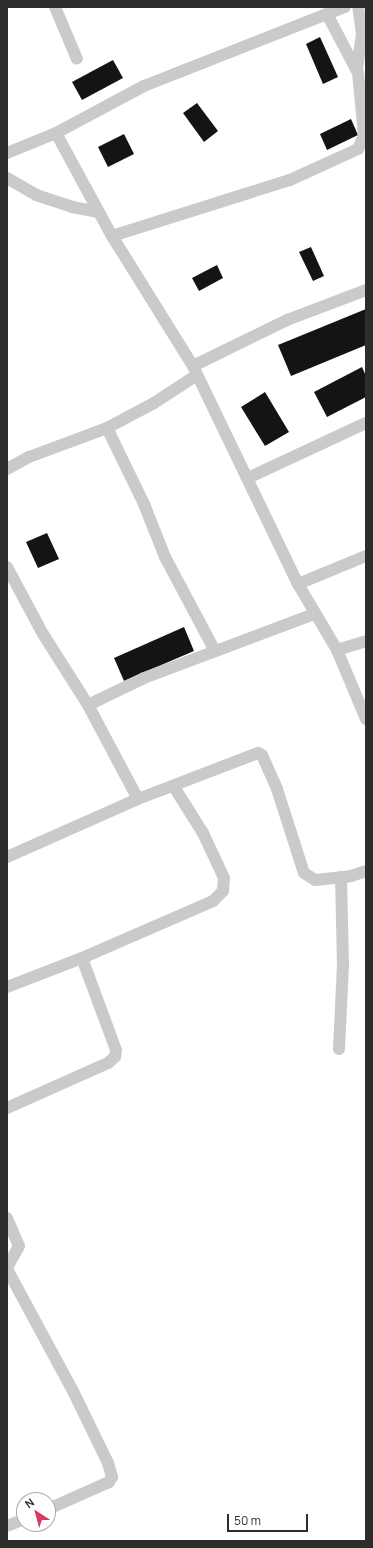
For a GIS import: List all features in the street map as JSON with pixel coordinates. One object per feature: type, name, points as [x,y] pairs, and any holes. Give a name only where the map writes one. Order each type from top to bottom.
[{"type":"street","points":[[55,7],[77,59]]},
{"type":"street","points":[[7,153],[56,133],[144,86],[345,7]]},
{"type":"street","points":[[112,236],[290,180],[358,149],[364,135],[357,69],[362,34],[358,7]]},
{"type":"street","points":[[327,14],[357,69]]},
{"type":"street","points":[[56,133],[112,236],[195,370],[298,584],[314,614],[337,650],[366,719]]},
{"type":"street","points":[[7,178],[36,195],[72,207],[98,212]]},
{"type":"street","points":[[7,470],[29,457],[107,428],[154,403],[195,370],[287,320],[366,290]]},
{"type":"street","points":[[248,478],[366,423]]},
{"type":"street","points":[[107,428],[144,504],[165,557],[215,651]]},
{"type":"street","points":[[298,584],[366,556]]},
{"type":"street","points":[[7,567],[12,587],[88,705],[138,799]]},
{"type":"street","points":[[88,705],[144,678],[314,614]]},
{"type":"street","points":[[337,650],[366,641]]},
{"type":"street","points":[[7,857],[138,799],[261,754],[278,789],[304,872],[315,880],[341,877],[366,871]]},
{"type":"street","points":[[7,987],[82,958],[214,901],[223,891],[224,878],[203,833],[174,787]]},
{"type":"street","points":[[340,1049],[343,965],[341,877]]},
{"type":"street","points":[[7,1108],[108,1063],[116,1057],[116,1050],[82,958]]},
{"type":"street","points":[[7,1218],[19,1246],[7,1269],[73,1391],[108,1463],[112,1477],[109,1482],[56,1505]]},
{"type":"building","points":[[320,37],[338,77],[323,84],[306,44]]},
{"type":"building","points":[[113,60],[123,78],[82,100],[72,82]]},
{"type":"building","points":[[197,103],[218,131],[204,142],[183,113]]},
{"type":"building","points":[[351,119],[358,135],[327,150],[320,134]]},
{"type":"building","points":[[124,134],[134,154],[108,167],[98,147]]},
{"type":"building","points":[[311,247],[324,276],[313,281],[299,252]]},
{"type":"building","points":[[217,265],[223,278],[199,291],[192,278]]},
{"type":"building","points":[[366,309],[366,345],[291,376],[278,345]]},
{"type":"building","points":[[362,367],[366,376],[366,397],[327,417],[314,392]]},
{"type":"building","points":[[265,392],[289,432],[265,446],[241,407]]},
{"type":"building","points":[[47,533],[59,559],[38,568],[26,542]]},
{"type":"building","points":[[184,627],[194,651],[124,681],[114,658]]}]
